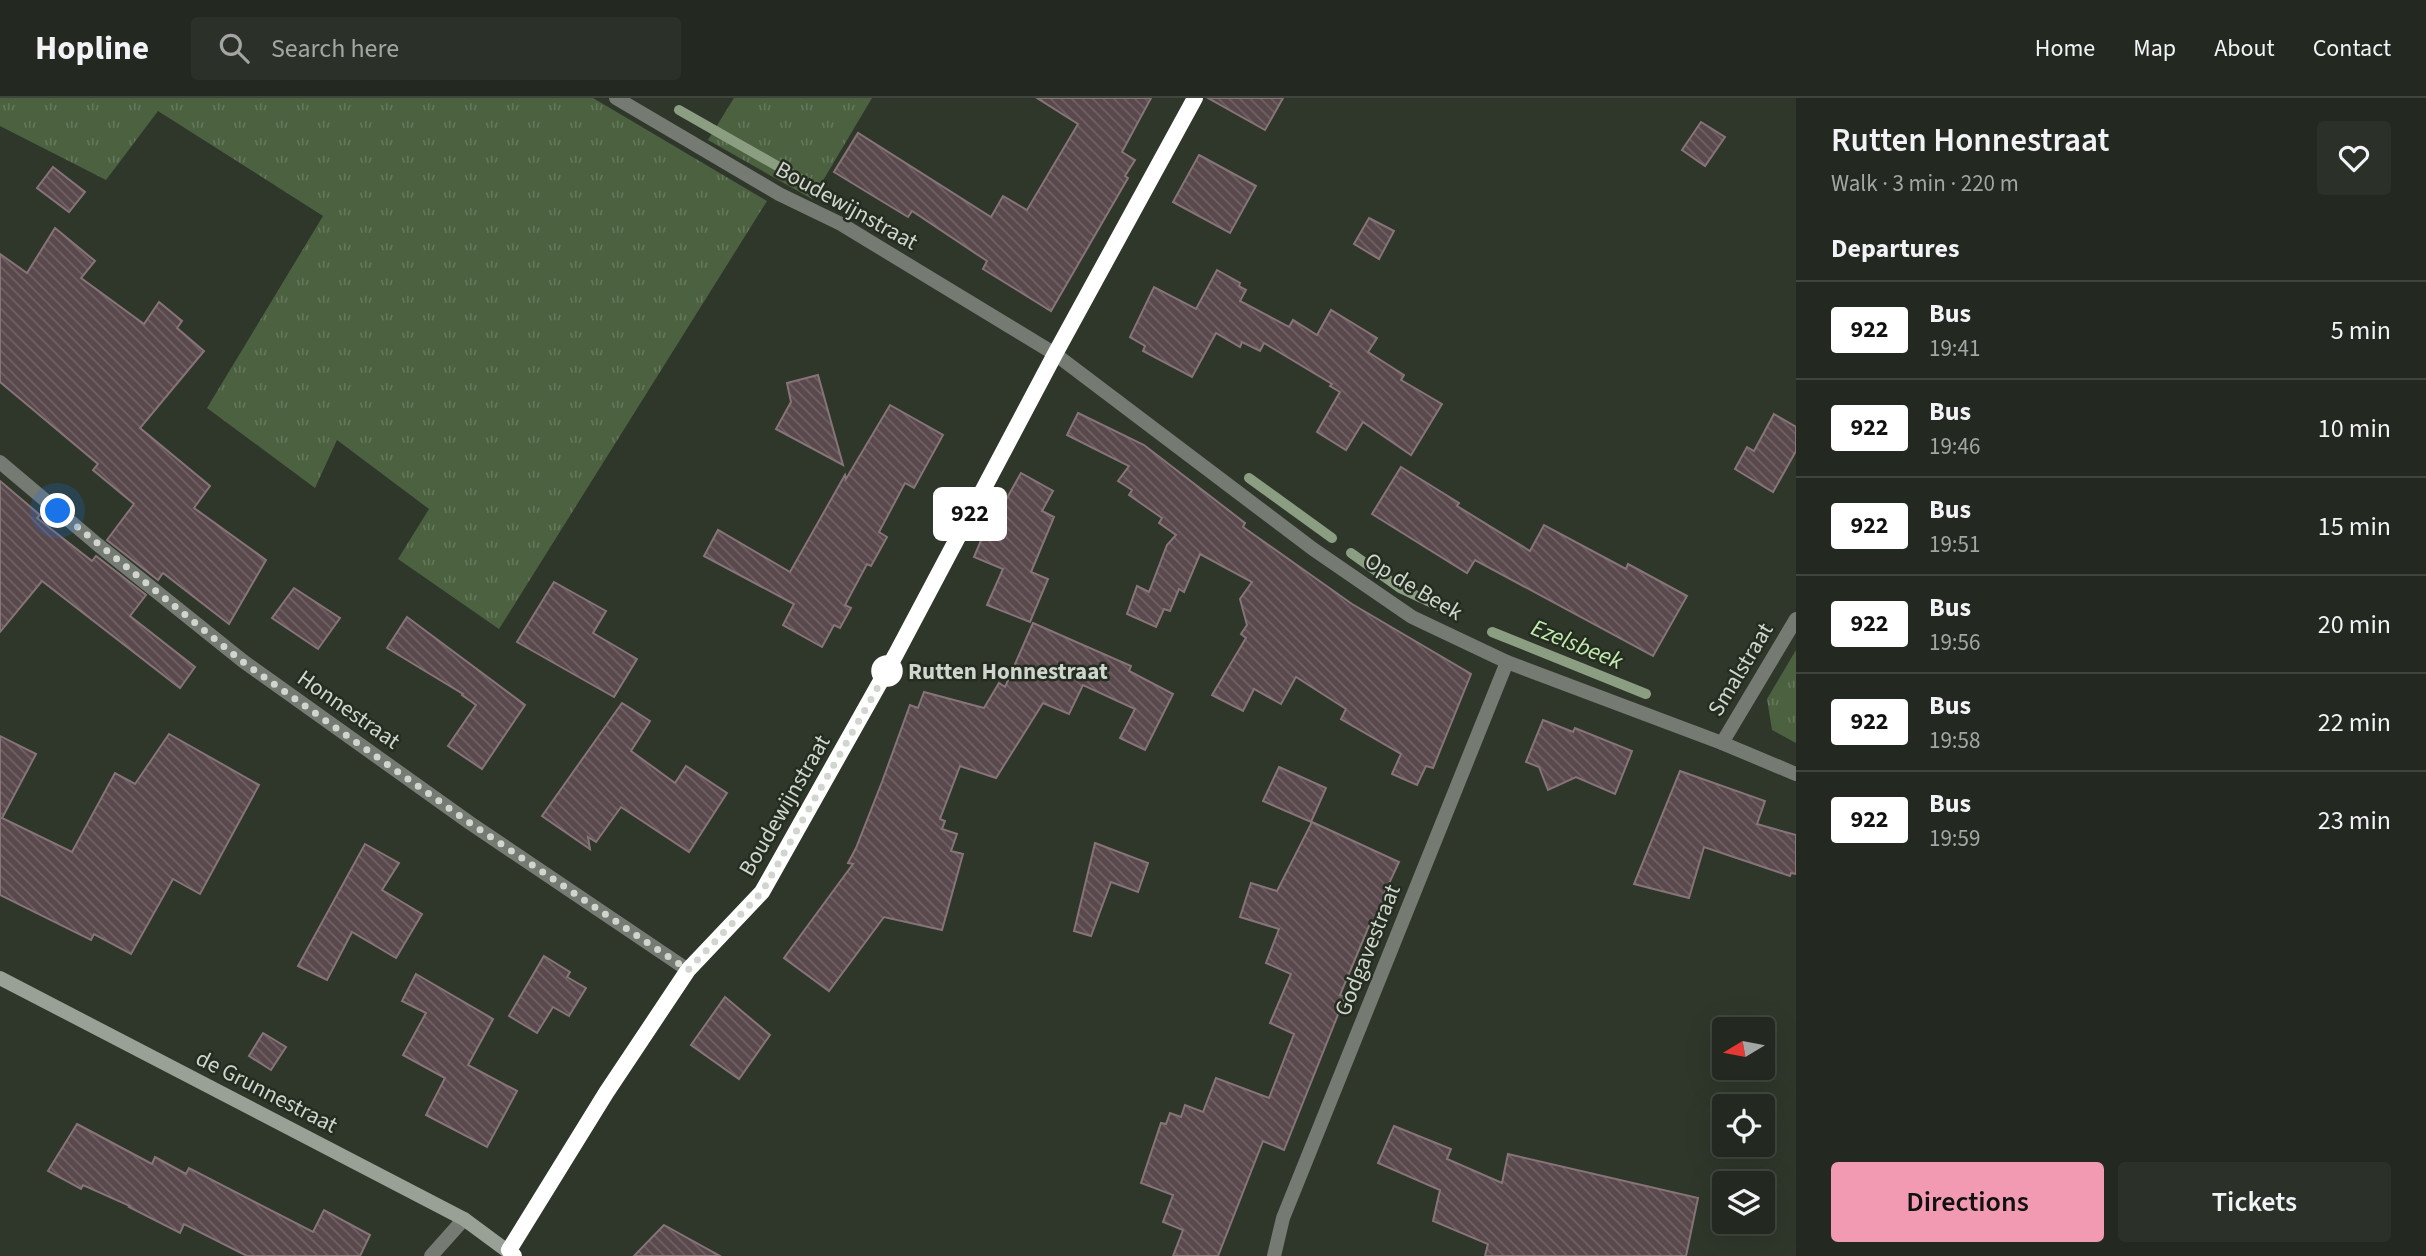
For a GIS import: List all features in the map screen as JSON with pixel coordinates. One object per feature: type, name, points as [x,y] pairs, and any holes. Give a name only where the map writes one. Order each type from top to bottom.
[{"type":"street","name":"Boudewijnstraat","points":[[616,98],[779,194],[841,224],[1055,354]]},
{"type":"street","name":"Boudewijnstraat","points":[[512,1253],[606,1093],[688,970],[762,892],[896,654],[1195,98]]},
{"type":"street","name":"Op de Beek","points":[[1055,354],[1312,550],[1412,617],[1507,662],[1722,743],[1796,774]]},
{"type":"street","name":"Honnestraat","points":[[0,462],[243,662],[470,823],[688,970]]},
{"type":"street","name":"Smalstraat","points":[[1722,743],[1796,619]]},
{"type":"street","name":"Godgavestraat","points":[[1273,1256],[1283,1218],[1507,662]]},
{"type":"street","name":"de Grunnestraat","points":[[0,978],[464,1219],[512,1253]]},
{"type":"street","points":[[431,1256],[464,1219]]},
{"type":"green space","points":[[0,98],[593,98],[767,201],[499,629],[398,559],[429,509],[337,440],[315,488],[207,408],[323,216],[158,111],[106,180],[0,126]]},
{"type":"green space","points":[[734,98],[872,98],[812,199],[708,140]]},
{"type":"green space","points":[[1796,650],[1796,743],[1772,730],[1767,699]]},
{"type":"building","points":[[1037,98],[1151,98],[1122,152],[1135,160],[1125,176],[1128,178],[1051,311],[983,269],[987,261],[912,211],[908,217],[834,172],[858,133],[991,217],[1003,196],[1027,210],[1078,124]]},
{"type":"building","points":[[1208,98],[1283,98],[1265,130]]},
{"type":"building","points":[[1701,122],[1725,137],[1705,166],[1682,150]]},
{"type":"building","points":[[1199,155],[1256,186],[1230,233],[1173,202]]},
{"type":"building","points":[[53,167],[85,192],[69,212],[37,188]]},
{"type":"building","points":[[1369,218],[1394,231],[1379,259],[1354,244]]},
{"type":"building","points":[[55,228],[95,261],[81,278],[144,324],[159,302],[182,321],[177,328],[204,351],[140,428],[210,486],[194,508],[266,560],[229,624],[163,573],[158,580],[107,540],[134,504],[93,470],[98,464],[0,382],[0,254],[27,273]]},
{"type":"building","points":[[1217,270],[1240,283],[1239,286],[1246,290],[1240,301],[1289,327],[1293,320],[1317,335],[1331,310],[1377,338],[1368,352],[1404,375],[1401,380],[1442,404],[1411,455],[1363,422],[1346,450],[1317,432],[1340,392],[1330,386],[1332,384],[1264,343],[1260,351],[1242,342],[1240,347],[1216,333],[1192,377],[1143,351],[1145,346],[1130,337],[1154,287],[1196,309]]},
{"type":"building","points":[[818,375],[843,465],[776,429],[791,402],[787,383]]},
{"type":"building","points":[[890,405],[943,435],[914,488],[905,483],[879,532],[887,537],[871,566],[867,564],[845,605],[851,608],[840,628],[834,625],[822,647],[783,625],[794,604],[704,556],[718,530],[790,572],[845,475],[846,479]]},
{"type":"building","points":[[1078,413],[1144,445],[1245,523],[1243,527],[1352,604],[1471,674],[1433,768],[1426,766],[1417,785],[1392,774],[1401,754],[1341,719],[1346,709],[1296,677],[1281,704],[1254,689],[1243,711],[1212,695],[1246,638],[1241,634],[1247,625],[1240,599],[1252,582],[1200,554],[1184,592],[1179,589],[1170,611],[1164,609],[1156,627],[1127,614],[1137,586],[1149,592],[1167,545],[1176,535],[1159,523],[1162,518],[1129,495],[1132,490],[1118,481],[1129,466],[1067,435]]},
{"type":"building","points":[[1774,414],[1796,427],[1796,451],[1773,492],[1735,469],[1747,447],[1754,451]]},
{"type":"building","points":[[1401,467],[1459,503],[1457,506],[1530,551],[1544,525],[1626,569],[1628,564],[1687,596],[1653,656],[1475,560],[1467,573],[1372,514]]},
{"type":"building","points":[[1021,473],[1053,491],[1042,511],[1054,517],[1031,572],[1048,579],[1030,622],[987,605],[1003,569],[974,557],[993,512],[998,514]]},
{"type":"building","points":[[0,481],[40,515],[37,518],[92,561],[96,556],[146,595],[130,616],[195,667],[180,688],[42,581],[0,632]]},
{"type":"building","points":[[554,582],[606,611],[593,633],[637,659],[614,697],[517,642]]},
{"type":"building","points":[[294,588],[340,618],[318,649],[272,618]]},
{"type":"building","points":[[407,617],[525,705],[482,769],[448,746],[476,705],[463,694],[387,648]]},
{"type":"building","points":[[1033,623],[1131,666],[1129,671],[1173,694],[1145,750],[1120,738],[1135,709],[1083,685],[1069,714],[1043,703],[996,778],[960,766],[940,819],[945,821],[942,829],[957,834],[951,851],[963,854],[942,930],[884,917],[829,991],[784,958],[853,864],[848,863],[910,705],[918,708],[924,692],[984,708],[999,683],[1005,687]]},
{"type":"building","points":[[622,703],[650,721],[631,751],[675,783],[686,766],[727,793],[689,852],[621,807],[596,842],[588,837],[590,849],[542,816]]},
{"type":"building","points":[[1543,720],[1573,732],[1575,728],[1632,751],[1615,794],[1576,777],[1548,790],[1539,767],[1526,762]]},
{"type":"building","points":[[169,734],[259,785],[200,894],[173,879],[131,954],[94,934],[91,940],[0,895],[0,736],[36,754],[2,818],[72,852],[115,773],[135,784]]},
{"type":"building","points":[[1279,767],[1326,788],[1311,822],[1263,801]]},
{"type":"building","points":[[1680,771],[1765,801],[1757,824],[1796,835],[1796,874],[1791,873],[1790,876],[1704,847],[1689,898],[1634,884]]},
{"type":"building","points":[[1312,822],[1399,862],[1384,894],[1388,896],[1376,923],[1371,921],[1340,995],[1345,997],[1284,1150],[1263,1141],[1218,1256],[1173,1256],[1183,1230],[1163,1222],[1173,1195],[1141,1183],[1161,1123],[1166,1124],[1170,1113],[1181,1117],[1185,1105],[1203,1112],[1216,1078],[1269,1098],[1294,1034],[1270,1023],[1291,974],[1266,963],[1279,929],[1240,917],[1251,883],[1277,891]]},
{"type":"building","points":[[1095,843],[1148,863],[1138,892],[1111,882],[1091,936],[1074,931]]},
{"type":"building","points":[[365,844],[399,863],[382,890],[422,914],[396,958],[352,932],[327,980],[298,966]]},
{"type":"building","points":[[544,956],[570,972],[567,977],[586,988],[569,1016],[553,1007],[537,1033],[509,1016]]},
{"type":"building","points":[[416,974],[493,1019],[468,1065],[517,1091],[487,1147],[426,1115],[445,1078],[403,1055],[426,1013],[402,1001]]},
{"type":"building","points":[[725,997],[770,1035],[739,1079],[691,1045]]},
{"type":"building","points":[[263,1033],[286,1047],[271,1070],[249,1056]]},
{"type":"building","points":[[77,1124],[152,1164],[155,1157],[186,1174],[189,1168],[313,1232],[324,1210],[370,1235],[360,1256],[247,1256],[184,1224],[180,1233],[130,1206],[83,1185],[81,1189],[48,1171]]},
{"type":"building","points":[[1394,1126],[1451,1149],[1447,1159],[1502,1183],[1508,1154],[1698,1198],[1686,1256],[1485,1256],[1488,1244],[1433,1221],[1440,1190],[1378,1163]]},
{"type":"building","points":[[664,1225],[720,1256],[634,1256]]},
{"type":"waterway","name":"Ezelsbeek","points":[[679,110],[800,179]]},
{"type":"waterway","name":"Ezelsbeek","points":[[1249,478],[1332,538]]},
{"type":"waterway","name":"Ezelsbeek","points":[[1351,553],[1400,588],[1447,610]]},
{"type":"waterway","name":"Ezelsbeek","points":[[1492,632],[1646,694]]},
{"type":"bus line","name":"922","points":[[514,1256],[509,1250],[606,1093],[688,970],[762,892],[896,654],[1195,98]]},
{"type":"place","name":"Rutten Honnestraat","points":[[887,671]]},
{"type":"route","points":[[58,511],[243,662],[470,823],[688,970],[762,892],[887,671]]}]
